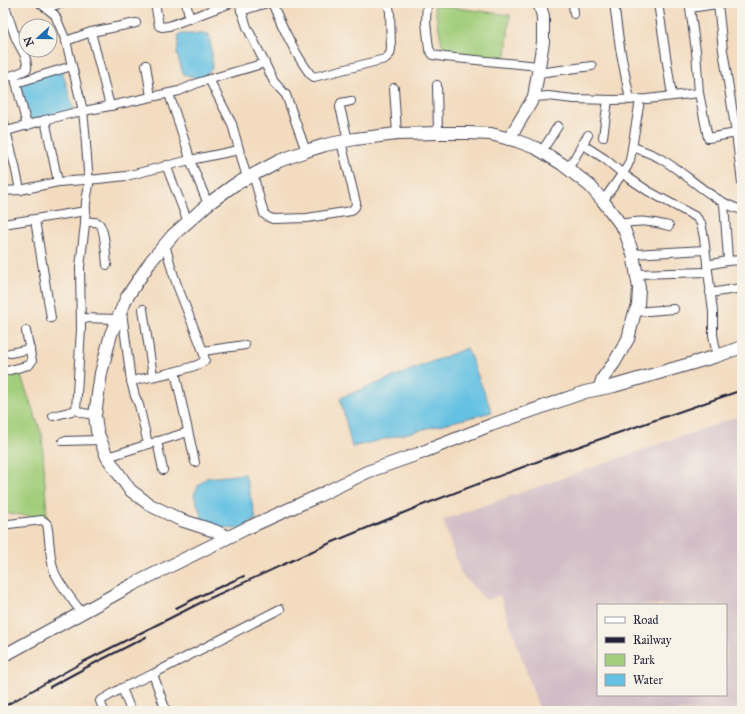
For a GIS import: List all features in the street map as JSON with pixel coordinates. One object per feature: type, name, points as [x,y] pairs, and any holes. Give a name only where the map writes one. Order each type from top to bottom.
[{"type":"street","points":[[4,3],[15,37],[24,52],[27,64],[27,69],[15,79]]},
{"type":"street","points":[[43,5],[64,3]]},
{"type":"street","points":[[155,3],[159,26],[162,27],[169,26],[231,3]]},
{"type":"street","points":[[186,3],[190,18]]},
{"type":"street","points":[[267,3],[240,7],[247,27],[274,82],[286,95],[306,151]]},
{"type":"street","points":[[272,3],[291,45],[310,74],[314,77],[385,59],[390,54],[391,34],[388,3]]},
{"type":"street","points":[[427,3],[426,22],[429,49],[433,55],[539,70],[592,66]]},
{"type":"street","points":[[509,138],[534,97],[544,42],[543,16],[539,3]]},
{"type":"street","points":[[573,3],[574,14]]},
{"type":"street","points":[[614,3],[620,48],[630,100]]},
{"type":"street","points":[[658,3],[672,96]]},
{"type":"street","points":[[739,133],[708,138],[699,93],[696,51],[690,6],[721,4],[723,50],[739,133],[742,183]]},
{"type":"street","points":[[43,5],[55,15],[66,40],[83,111],[89,180],[80,267],[81,329],[76,410]]},
{"type":"street","points":[[66,40],[91,32],[136,23]]},
{"type":"street","points":[[91,32],[110,106]]},
{"type":"street","points":[[20,190],[4,126],[27,126],[73,112],[169,94],[200,82],[265,63]]},
{"type":"street","points":[[146,65],[151,97]]},
{"type":"street","points":[[3,78],[15,79],[72,66]]},
{"type":"street","points":[[15,79],[27,126]]},
{"type":"street","points":[[209,80],[232,124],[239,150],[264,214],[273,219],[307,218],[350,211],[355,207],[356,203],[340,107],[341,103],[351,101]]},
{"type":"street","points":[[437,85],[438,132]]},
{"type":"street","points":[[394,88],[397,134]]},
{"type":"street","points":[[534,97],[548,96],[574,99],[640,100],[699,93]]},
{"type":"street","points":[[169,94],[190,160],[208,204]]},
{"type":"street","points":[[603,137],[608,100]]},
{"type":"street","points":[[603,201],[623,174],[630,160],[640,100]]},
{"type":"street","points":[[45,120],[58,182]]},
{"type":"street","points":[[542,152],[558,126]]},
{"type":"street","points":[[228,537],[215,531],[181,520],[150,505],[130,490],[107,457],[96,430],[95,415],[101,373],[111,334],[127,297],[151,261],[173,235],[208,204],[234,185],[279,161],[306,151],[345,141],[397,134],[438,132],[492,134],[509,138],[536,148],[568,169],[590,186],[624,229],[633,254],[639,288],[638,306],[628,339],[603,378],[599,389]]},
{"type":"street","points":[[568,169],[588,135]]},
{"type":"street","points":[[582,144],[648,191],[699,220],[703,227],[713,312],[713,335],[716,356]]},
{"type":"street","points":[[633,147],[661,159],[720,201],[742,210]]},
{"type":"street","points":[[3,191],[20,190],[58,182],[126,176],[166,165],[239,150]]},
{"type":"street","points":[[166,165],[188,222]]},
{"type":"street","points":[[724,203],[728,252],[727,262]]},
{"type":"street","points":[[3,224],[86,212]]},
{"type":"street","points":[[35,220],[51,318]]},
{"type":"street","points":[[620,224],[643,221],[655,222],[669,226]]},
{"type":"street","points":[[85,222],[98,223],[101,225],[107,265]]},
{"type":"street","points":[[130,381],[175,372],[203,363],[205,360],[203,351],[177,285],[165,244]]},
{"type":"street","points":[[633,254],[705,250]]},
{"type":"street","points":[[636,274],[707,268],[727,262],[742,260]]},
{"type":"street","points":[[710,293],[742,288]]},
{"type":"street","points":[[143,309],[153,376]]},
{"type":"street","points":[[635,312],[674,309]]},
{"type":"street","points":[[81,318],[119,314]]},
{"type":"street","points":[[119,314],[130,381],[139,405],[148,444]]},
{"type":"street","points":[[3,372],[29,365],[32,361],[26,331]]},
{"type":"street","points":[[203,351],[245,345]]},
{"type":"street","points":[[3,656],[132,585],[228,537],[367,472],[418,454],[491,425],[585,392],[614,386],[742,347]]},
{"type":"street","points":[[10,353],[30,349]]},
{"type":"street","points":[[175,372],[195,462]]},
{"type":"street","points":[[53,416],[76,410],[95,415]]},
{"type":"street","points":[[107,457],[188,432]]},
{"type":"street","points":[[63,441],[100,440]]},
{"type":"street","points":[[157,441],[163,470]]},
{"type":"street","points":[[9,524],[42,520],[47,524],[54,570],[58,580],[82,613]]},
{"type":"street","points":[[104,711],[100,701],[122,688],[153,674],[280,609]]},
{"type":"street","points":[[153,674],[166,711]]},
{"type":"street","points":[[122,688],[131,711]]},
{"type":"shaded area","points":[[742,415],[742,711],[540,711],[500,595],[486,600],[461,574],[443,520]]},
{"type":"green space","points":[[434,5],[510,15],[505,63],[443,49]]},
{"type":"green space","points":[[19,371],[42,435],[47,518],[3,513],[3,373]]},
{"type":"water","points":[[179,34],[209,34],[212,54],[212,69],[201,79],[183,74],[177,54]]},
{"type":"water","points":[[61,67],[74,111],[31,123],[19,79]]},
{"type":"water","points":[[467,348],[492,412],[352,447],[340,398]]},
{"type":"water","points":[[245,474],[256,519],[242,529],[218,528],[209,525],[202,518],[194,495],[198,486],[206,478]]},
{"type":"railway","points":[[3,707],[83,662],[206,600],[328,544],[420,506],[560,453],[742,390]]},
{"type":"railway","points":[[176,608],[244,576]]},
{"type":"railway","points":[[50,687],[146,637]]}]
